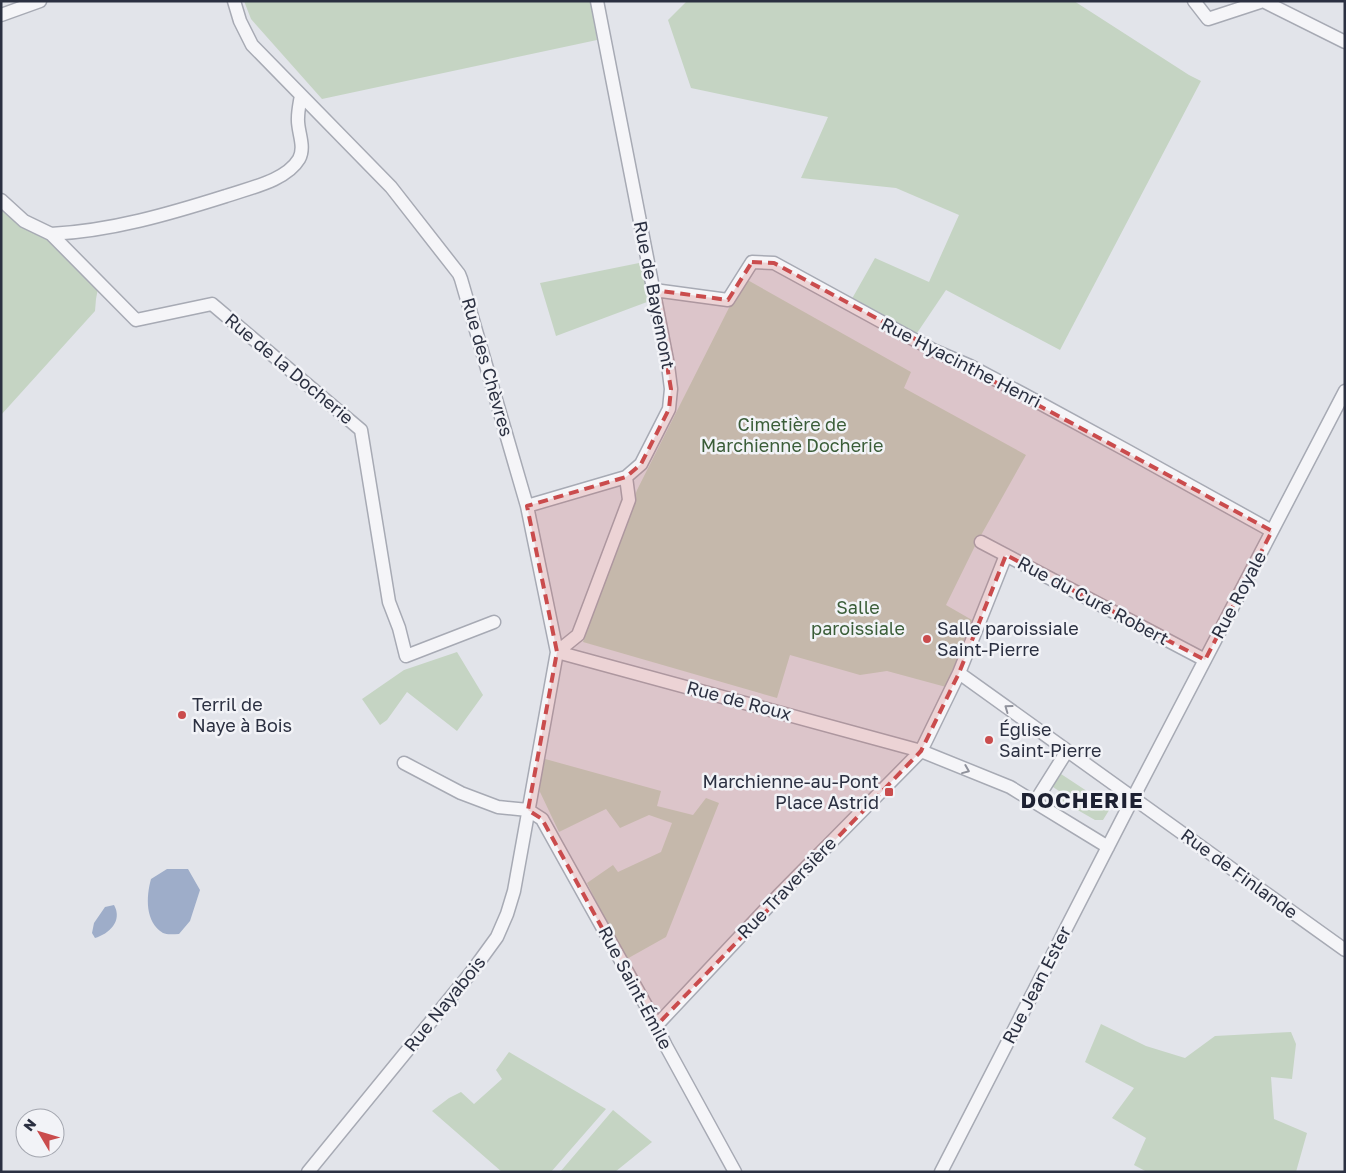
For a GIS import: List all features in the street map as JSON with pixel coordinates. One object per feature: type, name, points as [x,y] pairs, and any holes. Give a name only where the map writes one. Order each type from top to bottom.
[{"type":"street","points":[[1,15],[40,1]]},
{"type":"street","name":"Rue des Chèvres","points":[[234,1],[240,21],[252,45],[391,188],[459,274],[527,506],[557,652],[528,810]]},
{"type":"street","name":"Rue de Bayemont","points":[[527,506],[626,477],[641,464],[669,409],[672,389],[597,1]]},
{"type":"street","points":[[1194,1],[1208,19],[1263,1],[1345,42]]},
{"type":"street","points":[[1,200],[24,221],[51,234],[76,233],[138,222],[269,182],[292,169],[300,157],[302,141],[298,116],[301,95]]},
{"type":"street","name":"Rue de la Docherie","points":[[51,234],[136,320],[212,304],[361,430],[389,602],[399,628],[406,656],[494,622]]},
{"type":"street","name":"Rue Hyacinthe Henri","points":[[654,290],[728,300],[752,262],[774,263],[935,350],[1032,399],[1272,531]]},
{"type":"street","name":"Rue Royale","points":[[1133,798],[1345,391]]},
{"type":"street","points":[[557,652],[578,635],[630,500],[626,477]]},
{"type":"street","name":"Rue du Curé Robert","points":[[981,542],[1205,660]]},
{"type":"street","name":"Rue Traversière","points":[[656,1026],[772,902],[921,751],[959,673],[1006,555]]},
{"type":"street","name":"Rue de Roux","points":[[557,652],[921,751],[1010,788],[1108,847]]},
{"type":"street","name":"Rue de Finlande","points":[[959,673],[1345,950]]},
{"type":"street","points":[[1035,802],[1067,751]]},
{"type":"street","points":[[404,763],[461,793],[498,807],[528,810]]},
{"type":"street","name":"Rue Jean Ester","points":[[940,1172],[1133,798]]},
{"type":"street","name":"Rue Saint-Émile","points":[[528,810],[542,820],[649,1011],[734,1172]]},
{"type":"street","name":"Rue Nayabois","points":[[308,1172],[473,970],[497,937],[514,891],[528,810]]},
{"type":"highlighted area","points":[[752,262],[774,263],[1272,531],[1205,660],[1006,555],[959,673],[921,751],[656,1026],[542,819],[528,810],[557,652],[527,506],[626,477],[641,464],[669,409],[671,389],[654,290],[728,300]]},
{"type":"green space","points":[[244,1],[591,1],[597,40],[322,99],[251,19]]},
{"type":"green space","points":[[687,1],[1074,1],[1201,81],[1060,350],[946,290],[913,339],[849,304],[875,258],[929,282],[959,215],[896,188],[801,178],[828,117],[691,88],[668,20]]},
{"type":"green space","points":[[1,200],[51,234],[99,283],[95,311],[1,415]]},
{"type":"green space","points":[[644,262],[647,302],[556,336],[540,283]]},
{"type":"green space","name":"Cimetière de Marchienne Docherie","points":[[744,278],[911,372],[904,388],[1026,455],[975,546],[946,605],[972,620],[946,687],[887,671],[860,675],[790,655],[777,698],[583,642],[637,490]]},
{"type":"green space","points":[[457,652],[483,695],[457,731],[407,692],[387,720],[380,725],[362,699],[404,670]]},
{"type":"green space","points":[[538,757],[661,791],[657,806],[693,815],[706,798],[719,803],[666,937],[625,960],[587,883],[613,865],[618,872],[661,852],[672,823],[649,815],[620,828],[606,809],[559,832],[540,792]]},
{"type":"green space","points":[[1058,772],[1111,807],[1103,820],[1095,820],[1055,797],[1059,791],[1050,785]]},
{"type":"green space","points":[[1101,1024],[1146,1046],[1185,1058],[1215,1036],[1291,1032],[1296,1044],[1292,1079],[1271,1077],[1274,1119],[1307,1133],[1296,1172],[1147,1172],[1134,1165],[1146,1138],[1112,1118],[1134,1088],[1085,1062]]},
{"type":"green space","points":[[509,1052],[606,1109],[551,1172],[502,1172],[432,1111],[449,1098],[461,1092],[474,1104],[502,1079],[496,1070]]},
{"type":"green space","points":[[613,1110],[652,1142],[615,1172],[560,1172]]},
{"type":"water","points":[[167,869],[188,869],[200,890],[190,921],[179,934],[163,933],[153,922],[148,909],[148,893],[151,879]]},
{"type":"water","points":[[114,905],[117,916],[116,921],[110,930],[95,938],[92,933],[94,923],[105,907]]},
{"type":"place","name":"Salle paroissiale Saint-Pierre","points":[[927,639]]},
{"type":"place","name":"Terril de Naye à Bois","points":[[182,715]]},
{"type":"place","name":"Église Saint-Pierre","points":[[989,740]]},
{"type":"place","name":"Marchienne-au-Pont Place Astrid","points":[[889,792]]},
{"type":"district","name":"DOCHERIE","points":[[1082,800]]},
{"type":"park label","name":"Salle paroissiale","points":[[858,618]]}]
